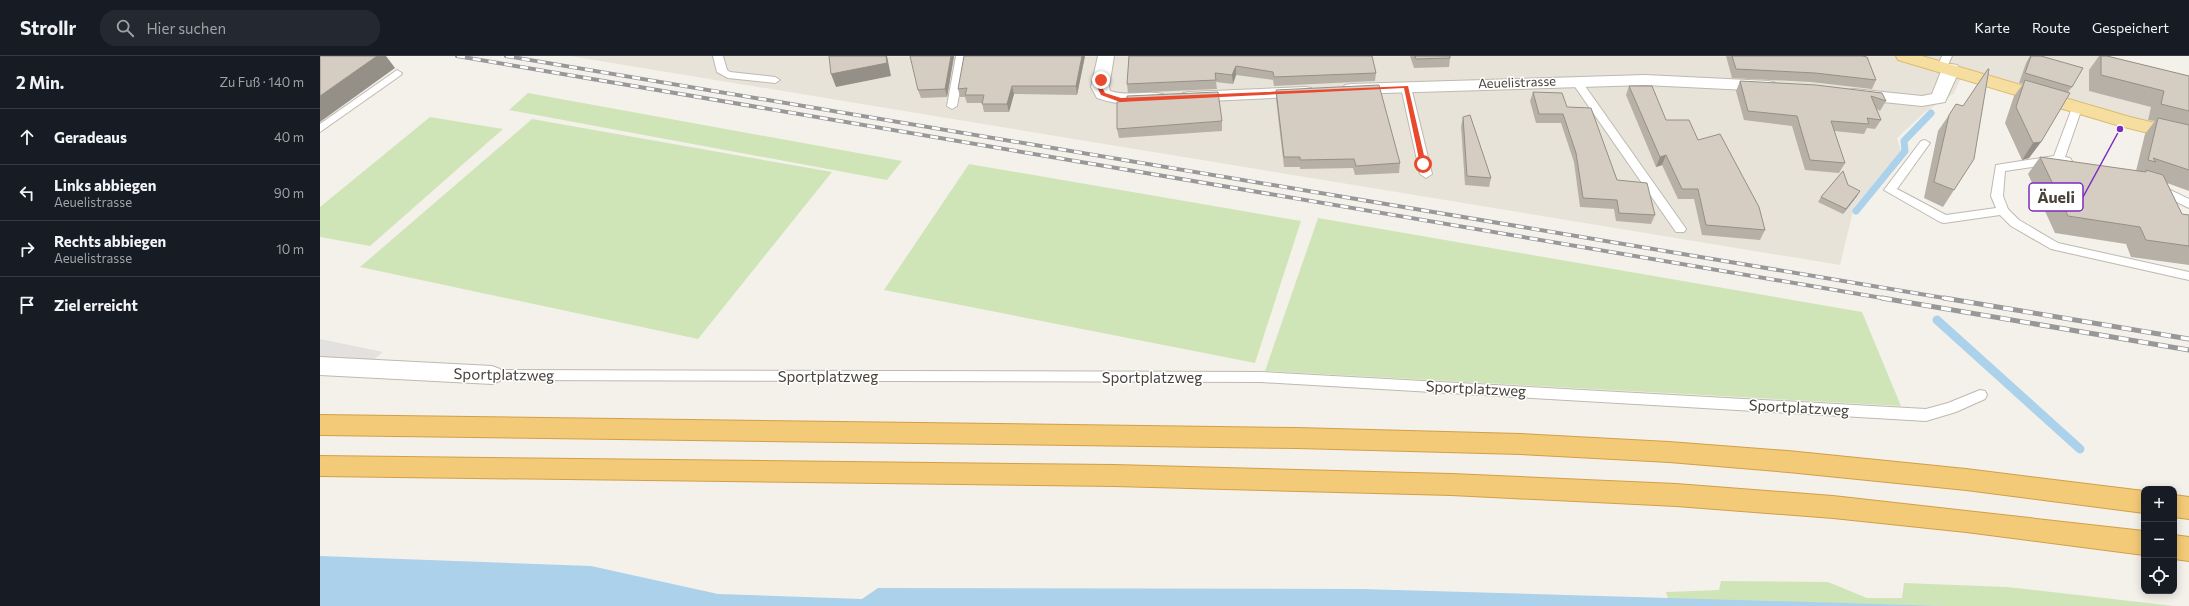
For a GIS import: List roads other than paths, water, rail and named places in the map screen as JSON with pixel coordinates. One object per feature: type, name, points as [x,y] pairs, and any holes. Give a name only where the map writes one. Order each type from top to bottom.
[{"type":"highway","points":[[320,425],[1212,437],[1512,445],[1668,452],[1830,465],[2008,484],[2141,502]]},
{"type":"highway","points":[[320,466],[1196,476],[1458,484],[1621,491],[1793,503],[1962,520],[2141,543]]},
{"type":"highway","points":[[2177,506],[2189,508]]},
{"type":"highway","points":[[2177,547],[2189,549]]},
{"type":"main road","points":[[1904,56],[1947,64],[2077,108],[2189,137]]},
{"type":"street","name":"Aeuelistrasse","points":[[1106,56],[1100,87],[1103,94],[1120,100],[1328,90],[1576,81],[1645,80],[1784,87]]},
{"type":"street","points":[[1841,92],[1922,101],[1939,98],[1947,64]]},
{"type":"street","name":"Sportplatzweg","points":[[320,366],[492,374]]},
{"type":"lane","points":[[718,56],[722,72],[728,75],[775,80]]},
{"type":"lane","points":[[952,106],[961,56]]},
{"type":"lane","points":[[320,129],[397,73]]},
{"type":"lane","points":[[1576,81],[1680,229]]},
{"type":"lane","points":[[1406,87],[1426,174]]},
{"type":"lane","points":[[2059,159],[2077,108]]},
{"type":"lane","points":[[1925,143],[1890,190],[1944,219],[2003,212]]},
{"type":"lane","points":[[2074,163],[2059,159],[2000,168],[1997,196],[2003,212],[2016,223],[2055,246],[2189,276]]},
{"type":"lane","points":[[2149,186],[2164,190],[2189,204]]},
{"type":"lane","name":"Sportplatzweg","points":[[492,374],[1261,377],[1580,394],[1926,415],[1951,408],[1980,395]]},
{"type":"water","points":[[320,556],[591,566],[718,594],[862,599],[878,588],[1362,589],[1947,606],[320,606]]},
{"type":"waterway","points":[[1856,211],[1905,151],[1904,141],[1931,113]]},
{"type":"waterway","points":[[1937,320],[2080,449]]},
{"type":"railway","points":[[457,56],[1888,299]]},
{"type":"railway","points":[[506,56],[1950,299]]},
{"type":"railway","points":[[1882,298],[2189,350]]},
{"type":"railway","points":[[1944,298],[2189,339]]},
{"type":"place","name":"Äueli","points":[[2120,129]]}]
